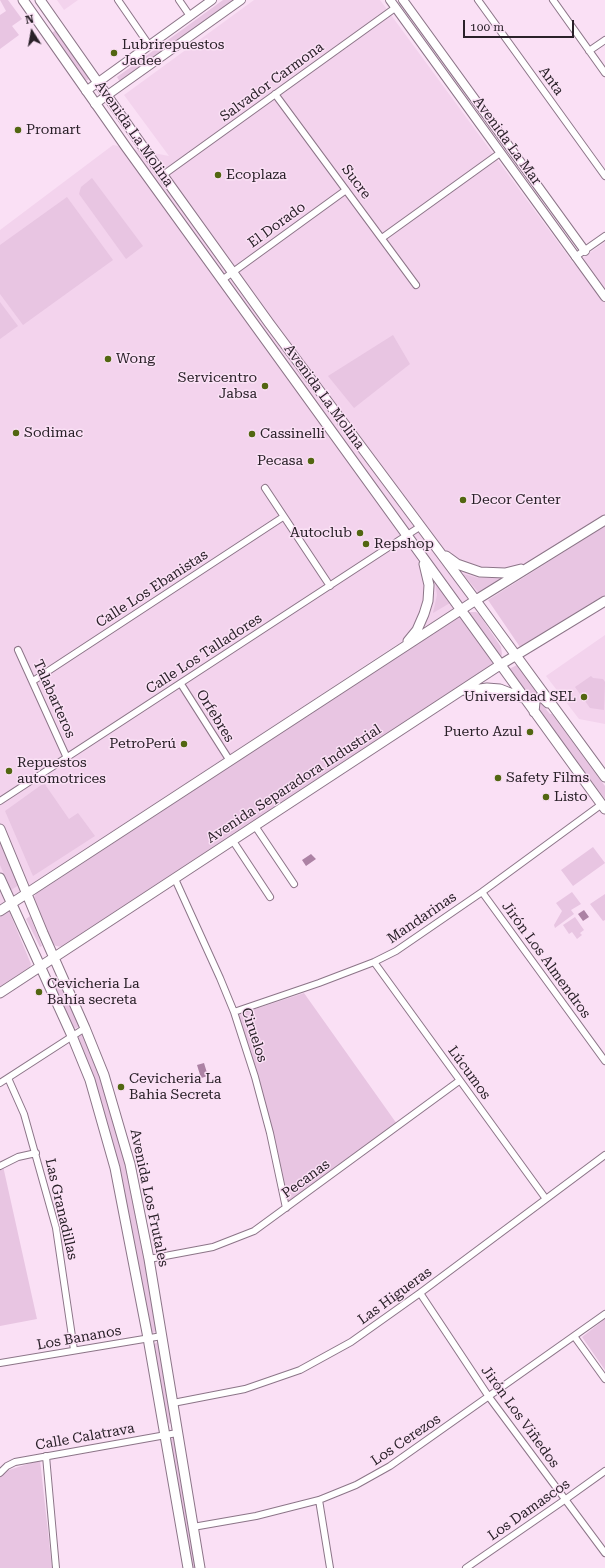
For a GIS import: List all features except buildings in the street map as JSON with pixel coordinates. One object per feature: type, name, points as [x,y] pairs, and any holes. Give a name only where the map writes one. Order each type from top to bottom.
[{"type":"main road","name":"Avenida La Molina","points":[[23,0],[95,104],[603,806]]},
{"type":"main road","name":"Avenida La Molina","points":[[40,0],[233,272],[476,600],[605,778]]},
{"type":"main road","points":[[39,23],[51,15]]},
{"type":"main road","points":[[270,346],[281,338]]},
{"type":"main road","points":[[342,446],[355,437]]},
{"type":"main road","points":[[0,911],[395,654],[460,610],[605,520]]},
{"type":"main road","points":[[436,547],[457,564],[480,572],[505,573],[533,564]]},
{"type":"main road","points":[[395,654],[417,630],[428,601],[429,586],[426,570],[421,556]]},
{"type":"main road","name":"Avenida Separadora Industrial","points":[[0,994],[500,665],[605,601]]},
{"type":"main road","points":[[460,692],[473,689],[493,689],[513,693],[525,698]]},
{"type":"main road","points":[[534,712],[535,701],[540,697],[546,700],[559,714]]},
{"type":"main road","name":"Avenida Los Frutales","points":[[0,829],[104,1076],[130,1164],[149,1259],[200,1568]]},
{"type":"main road","name":"Avenida Los Frutales","points":[[0,878],[72,1036],[90,1080],[115,1168],[148,1338],[188,1568]]},
{"type":"street","points":[[118,0],[149,45]]},
{"type":"street","points":[[179,0],[190,16]]},
{"type":"street","points":[[86,91],[212,0]]},
{"type":"street","points":[[95,104],[241,0]]},
{"type":"street","name":"Avenida La Mar","points":[[390,0],[605,297]]},
{"type":"street","name":"Avenida La Mar","points":[[403,0],[585,251]]},
{"type":"street","name":"Anta","points":[[478,0],[605,176]]},
{"type":"street","points":[[554,0],[605,73]]},
{"type":"street","name":"Salvador Carmona","points":[[163,175],[395,8]]},
{"type":"street","points":[[589,51],[605,40]]},
{"type":"street","name":"Sucre","points":[[275,94],[416,285]]},
{"type":"street","points":[[382,238],[500,153]]},
{"type":"street","name":"El Dorado","points":[[222,280],[346,190]]},
{"type":"street","points":[[575,257],[605,236]]},
{"type":"street","points":[[264,488],[330,586]]},
{"type":"street","name":"Calle Los Ebanistas","points":[[33,681],[283,517]]},
{"type":"street","name":"Calle Los Talladores","points":[[0,801],[421,526]]},
{"type":"street","name":"Talabarteros","points":[[18,650],[67,758]]},
{"type":"street","name":"Orfebres","points":[[181,684],[230,761]]},
{"type":"street","name":"Mandarinas","points":[[234,1012],[319,983],[374,962],[418,937],[603,806]]},
{"type":"street","points":[[255,826],[294,884]]},
{"type":"street","points":[[233,841],[270,897]]},
{"type":"street","name":"Ciruelos","points":[[175,879],[215,964],[234,1012],[255,1077],[270,1133],[286,1208]]},
{"type":"street","name":"Jirón Los Almendros","points":[[482,892],[605,1061]]},
{"type":"street","name":"Lúcumos","points":[[374,962],[546,1199]]},
{"type":"street","points":[[0,1084],[85,1028]]},
{"type":"street","name":"Las Granadillas","points":[[8,1078],[24,1114],[56,1228],[74,1350]]},
{"type":"street","name":"Pecanas","points":[[149,1259],[213,1247],[254,1231],[459,1081]]},
{"type":"street","points":[[0,1166],[18,1157],[36,1153]]},
{"type":"street","name":"Las Higueras","points":[[173,1403],[245,1389],[300,1370],[351,1342],[420,1293],[605,1155]]},
{"type":"street","name":"Jirón Los Viñedos","points":[[420,1293],[489,1397],[605,1553]]},
{"type":"street","name":"Los Cerezos","points":[[193,1527],[256,1516],[319,1500],[356,1485],[390,1466],[605,1314]]},
{"type":"street","name":"Los Bananos","points":[[0,1363],[162,1336]]},
{"type":"street","points":[[574,1336],[605,1379]]},
{"type":"street","name":"Calle Calatrava","points":[[0,1473],[7,1466],[15,1462],[178,1433]]},
{"type":"street","points":[[46,1456],[56,1568]]},
{"type":"street","name":"Los Damascos","points":[[466,1568],[566,1500],[605,1471]]},
{"type":"street","points":[[319,1500],[330,1568]]},
{"type":"shaded area","points":[[0,0],[8,0],[22,19],[12,26],[19,35],[0,49],[0,15],[6,11]]},
{"type":"shaded area","points":[[57,0],[78,0],[64,10]]},
{"type":"shaded area","points":[[223,0],[235,0],[120,82],[117,77]]},
{"type":"shaded area","points":[[254,0],[380,0],[574,264],[605,242],[605,515],[384,653],[0,906],[0,230],[113,145],[169,156],[124,95]]},
{"type":"shaded area","points":[[56,30],[90,77],[88,80],[84,81],[52,36],[52,33]]},
{"type":"shaded area","points":[[92,178],[143,246],[126,259],[79,194],[81,187]]},
{"type":"shaded area","points":[[67,197],[113,260],[23,325],[0,294],[0,245]]},
{"type":"shaded area","points":[[0,302],[18,326],[0,339]]},
{"type":"shaded area","points":[[393,335],[410,364],[354,408],[328,376]]},
{"type":"shaded area","points":[[605,526],[605,595],[520,647],[488,600]]},
{"type":"shaded area","points":[[463,574],[478,578],[493,578],[512,574],[480,594]]},
{"type":"shaded area","points":[[435,580],[450,603],[433,613],[437,595]]},
{"type":"shaded area","points":[[469,612],[476,612],[479,614],[501,647],[501,657]]},
{"type":"shaded area","points":[[459,616],[496,665],[62,947],[52,944],[34,900],[36,894]]},
{"type":"shaded area","name":"Universidad SEL","points":[[605,635],[605,724],[579,719],[546,676]]},
{"type":"shaded area","points":[[517,665],[537,692],[533,694],[531,700],[509,669]]},
{"type":"shaded area","points":[[591,676],[593,678],[603,679],[605,682],[604,710],[590,708],[575,687]]},
{"type":"shaded area","points":[[540,702],[550,714],[552,714],[605,786],[605,799],[539,710]]},
{"type":"shaded area","points":[[44,783],[69,819],[78,813],[95,836],[33,876],[5,811]]},
{"type":"shaded area","points":[[0,842],[19,885],[11,890],[0,865]]},
{"type":"shaded area","points":[[593,847],[605,863],[573,886],[561,870]]},
{"type":"shaded area","points":[[311,854],[316,859],[306,866],[302,860]]},
{"type":"shaded area","points":[[572,892],[581,904],[571,910],[574,914],[555,928],[554,925],[562,911],[556,903]]},
{"type":"shaded area","points":[[605,894],[605,920],[603,921],[590,904]]},
{"type":"shaded area","points":[[584,910],[589,917],[583,921],[578,914]]},
{"type":"shaded area","points":[[9,911],[31,964],[29,969],[0,989],[0,917]]},
{"type":"shaded area","points":[[30,916],[42,946],[40,947],[26,919]]},
{"type":"shaded area","points":[[575,917],[584,930],[580,933],[582,935],[577,939],[572,932],[569,934],[563,925]]},
{"type":"shaded area","points":[[59,977],[80,1026],[74,1029],[52,981]]},
{"type":"shaded area","points":[[304,993],[397,1124],[288,1204],[257,1074],[237,1015]]},
{"type":"shaded area","points":[[84,1035],[101,1077],[127,1167],[145,1261],[156,1329],[154,1333],[150,1331],[94,1079],[78,1037]]},
{"type":"shaded area","points":[[204,1063],[208,1076],[201,1078],[197,1065]]},
{"type":"shaded area","points":[[3,1166],[37,1319],[0,1326],[0,1168]]},
{"type":"shaded area","points":[[605,1319],[605,1370],[582,1337]]},
{"type":"shaded area","points":[[157,1342],[159,1343],[173,1423],[170,1424],[163,1405],[153,1345]]},
{"type":"shaded area","points":[[173,1437],[177,1438],[197,1568],[191,1568],[170,1440]]},
{"type":"shaded area","points":[[40,1460],[52,1568],[0,1568],[0,1477],[9,1470]]},
{"type":"place","name":"Lubrirepuestos Jadee","points":[[114,53]]},
{"type":"place","name":"Promart","points":[[18,130]]},
{"type":"place","name":"Ecoplaza","points":[[218,175]]},
{"type":"place","name":"Wong","points":[[108,359]]},
{"type":"place","name":"Servicentro Jabsa","points":[[265,386]]},
{"type":"place","name":"Sodimac","points":[[16,433]]},
{"type":"place","name":"Cassinelli","points":[[252,434]]},
{"type":"place","name":"Pecasa","points":[[311,461]]},
{"type":"place","name":"Decor Center","points":[[463,500]]},
{"type":"place","name":"Autoclub","points":[[360,533]]},
{"type":"place","name":"Repshop","points":[[366,544]]},
{"type":"place","name":"Universidad SEL","points":[[584,697]]},
{"type":"place","name":"Puerto Azul","points":[[530,732]]},
{"type":"place","name":"PetroPerú","points":[[184,744]]},
{"type":"place","name":"Repuestos automotrices","points":[[9,771]]},
{"type":"place","name":"Safety Films","points":[[498,778]]},
{"type":"place","name":"Listo","points":[[546,797]]},
{"type":"place","name":"Cevicheria La Bahía secreta","points":[[39,992]]},
{"type":"place","name":"Cevicheria La Bahia Secreta","points":[[121,1087]]}]
